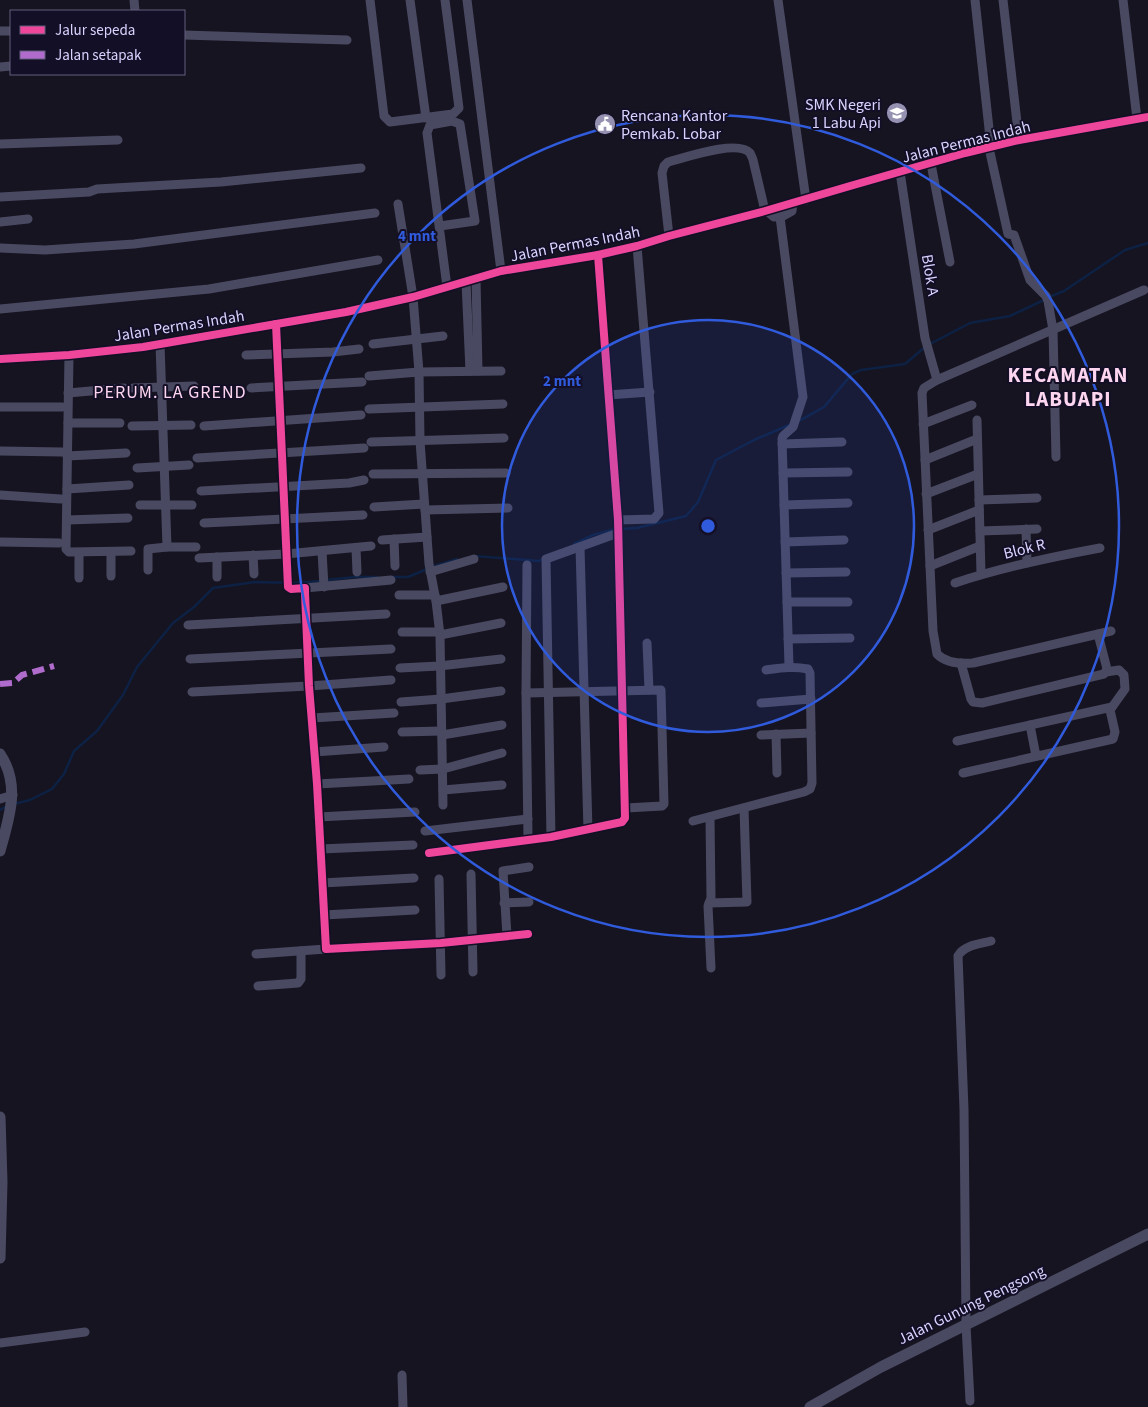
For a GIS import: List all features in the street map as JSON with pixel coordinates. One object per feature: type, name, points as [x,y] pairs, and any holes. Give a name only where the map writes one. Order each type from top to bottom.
[{"type":"street","points":[[370,0],[384,116],[390,122],[453,114],[459,108],[445,0]]},
{"type":"street","points":[[410,0],[426,118]]},
{"type":"street","points":[[467,0],[501,272]]},
{"type":"street","points":[[778,0],[806,200]]},
{"type":"street","points":[[975,0],[990,148],[1008,234],[1014,235],[1030,280],[1047,298],[1053,330],[1056,457]]},
{"type":"street","points":[[1003,0],[1019,140]]},
{"type":"street","points":[[1123,0],[1137,119]]},
{"type":"street","points":[[185,36],[347,40]]},
{"type":"street","name":"Jalan Permas Indah","points":[[0,359],[69,355],[160,344],[346,312],[501,272],[598,255],[637,246],[1019,140],[1148,117]]},
{"type":"street","points":[[440,226],[475,221],[460,124],[452,121],[430,124],[427,133],[447,287]]},
{"type":"street","points":[[0,144],[118,140]]},
{"type":"street","points":[[669,236],[662,173],[664,166],[668,162],[725,148],[745,149],[750,153],[753,160],[766,211],[774,217],[780,217],[791,212],[793,203]]},
{"type":"street","points":[[931,164],[950,262]]},
{"type":"street","points":[[0,197],[221,182],[361,168]]},
{"type":"street","name":"Blok A","points":[[900,172],[925,338],[937,380]]},
{"type":"street","points":[[398,204],[413,296],[419,372],[420,441],[429,568],[436,598],[439,633],[444,805]]},
{"type":"street","points":[[0,248],[45,250],[142,243],[375,213]]},
{"type":"street","points":[[780,217],[803,397],[794,423],[783,436],[782,444],[789,666]]},
{"type":"street","points":[[0,222],[28,219]]},
{"type":"street","points":[[550,837],[547,558],[580,547],[618,526],[654,519],[659,513],[637,246]]},
{"type":"street","points":[[430,853],[550,837],[622,822],[625,818],[618,526],[598,255]]},
{"type":"street","points":[[0,309],[117,299],[209,288],[378,260]]},
{"type":"street","points":[[474,371],[476,279]]},
{"type":"street","points":[[466,282],[474,371]]},
{"type":"street","points":[[1111,631],[973,663],[961,663],[943,658],[936,651],[933,631],[922,390],[937,380],[1144,290]]},
{"type":"street","points":[[276,324],[288,583],[291,589],[305,588],[323,581],[391,580]]},
{"type":"street","points":[[373,344],[444,336]]},
{"type":"street","points":[[160,344],[167,547]]},
{"type":"street","points":[[246,356],[359,349]]},
{"type":"street","points":[[69,355],[68,423],[64,454],[67,489],[67,550],[79,553],[131,550]]},
{"type":"street","points":[[369,376],[419,372],[501,371]]},
{"type":"street","points":[[250,388],[279,388],[362,382]]},
{"type":"street","points":[[68,393],[161,386],[194,386]]},
{"type":"street","points":[[608,395],[650,392]]},
{"type":"street","points":[[369,409],[503,404]]},
{"type":"street","points":[[923,424],[972,405]]},
{"type":"street","points":[[0,407],[62,407]]},
{"type":"street","points":[[204,426],[361,415]]},
{"type":"street","points":[[977,420],[981,574]]},
{"type":"street","points":[[68,423],[120,423]]},
{"type":"street","points":[[132,426],[191,425]]},
{"type":"street","points":[[197,458],[281,454],[420,441],[504,438]]},
{"type":"street","points":[[925,460],[977,439]]},
{"type":"street","points":[[782,444],[842,442]]},
{"type":"street","points":[[0,451],[64,454],[126,453]]},
{"type":"street","points":[[137,468],[189,465]]},
{"type":"street","points":[[783,474],[848,472]]},
{"type":"street","points":[[373,474],[506,473]]},
{"type":"street","points":[[926,494],[978,474]]},
{"type":"street","points":[[201,491],[349,483],[364,480]]},
{"type":"street","points":[[67,489],[129,484]]},
{"type":"street","points":[[0,495],[61,499]]},
{"type":"street","points":[[979,500],[1037,498]]},
{"type":"street","points":[[784,505],[848,503]]},
{"type":"street","points":[[140,505],[192,505]]},
{"type":"street","points":[[374,507],[508,508]]},
{"type":"street","points":[[928,530],[979,510]]},
{"type":"street","points":[[204,523],[363,515]]},
{"type":"street","points":[[66,520],[128,518]]},
{"type":"street","points":[[980,531],[1037,529]]},
{"type":"street","points":[[1026,530],[1027,563]]},
{"type":"street","points":[[382,540],[427,537]]},
{"type":"street","points":[[394,539],[395,566]]},
{"type":"street","points":[[785,542],[844,540]]},
{"type":"street","points":[[0,542],[60,543]]},
{"type":"street","points":[[148,570],[148,549],[196,546]]},
{"type":"street","points":[[199,558],[286,554],[371,546]]},
{"type":"street","points":[[930,566],[980,546]]},
{"type":"street","points":[[580,547],[588,830]]},
{"type":"street","points":[[356,548],[357,572]]},
{"type":"street","name":"Blok R","points":[[955,583],[981,574],[1100,548]]},
{"type":"street","points":[[322,551],[323,581]]},
{"type":"street","points":[[111,552],[111,576]]},
{"type":"street","points":[[79,553],[79,578]]},
{"type":"street","points":[[253,556],[254,574]]},
{"type":"street","points":[[217,557],[217,577]]},
{"type":"street","points":[[429,568],[474,559]]},
{"type":"street","points":[[527,565],[528,839]]},
{"type":"street","points":[[786,573],[846,572]]},
{"type":"street","points":[[399,594],[436,598],[503,587]]},
{"type":"street","points":[[305,588],[309,686],[317,784],[326,949]]},
{"type":"street","points":[[787,602],[848,602]]},
{"type":"street","points":[[188,625],[386,614]]},
{"type":"street","points":[[402,632],[439,633],[501,623]]},
{"type":"street","points":[[1098,634],[1106,672]]},
{"type":"street","points":[[788,639],[850,638]]},
{"type":"street","points":[[647,643],[649,690]]},
{"type":"street","points":[[190,658],[391,649]]},
{"type":"street","points":[[400,668],[501,659]]},
{"type":"street","points":[[961,663],[971,699],[976,703],[1119,670],[1124,675],[1125,689],[1110,710],[1115,732],[1113,739],[963,772]]},
{"type":"street","points":[[693,821],[810,789],[812,783],[810,673],[808,669],[789,666],[766,670]]},
{"type":"street","points":[[192,692],[391,680]]},
{"type":"street","points":[[401,702],[501,691]]},
{"type":"street","points":[[526,693],[662,691],[664,803],[662,806],[626,808]]},
{"type":"street","points":[[761,703],[811,700]]},
{"type":"street","points":[[957,741],[1112,707]]},
{"type":"street","points":[[312,718],[394,713]]},
{"type":"street","points":[[1030,725],[1036,756]]},
{"type":"street","points":[[402,732],[442,733],[502,726]]},
{"type":"street","points":[[761,735],[811,733]]},
{"type":"street","points":[[776,734],[777,772]]},
{"type":"street","points":[[314,752],[384,748]]},
{"type":"street","points":[[420,770],[444,769],[502,753]]},
{"type":"street","points":[[0,754],[7,769],[12,801],[0,851]]},
{"type":"street","points":[[317,784],[409,779]]},
{"type":"street","points":[[444,790],[502,785]]},
{"type":"street","points":[[0,800],[12,801]]},
{"type":"street","points":[[709,903],[747,902],[744,808]]},
{"type":"street","points":[[318,817],[415,812]]},
{"type":"street","points":[[710,817],[711,898],[709,903],[711,968]]},
{"type":"street","points":[[424,831],[528,819]]},
{"type":"street","points":[[321,849],[413,845]]},
{"type":"street","points":[[507,936],[503,871],[529,867]]},
{"type":"street","points":[[471,874],[473,972]]},
{"type":"street","points":[[322,882],[414,878]]},
{"type":"street","points":[[439,879],[441,975]]},
{"type":"street","points":[[504,903],[529,902]]},
{"type":"street","points":[[324,915],[416,910]]},
{"type":"street","points":[[256,954],[441,943],[528,934]]},
{"type":"street","points":[[970,1401],[966,1325],[964,1108],[958,956],[960,952],[968,947],[991,941]]},
{"type":"street","points":[[258,986],[298,983],[301,979],[301,951]]},
{"type":"street","points":[[0,1118],[2,1166],[0,1258]]},
{"type":"street","name":"Jalan Gunung Pengsong","points":[[810,1407],[881,1367],[1148,1234]]},
{"type":"street","points":[[0,1344],[85,1332]]},
{"type":"street","points":[[402,1375],[403,1407]]},
{"type":"waterway","points":[[1049,297],[1064,291],[1125,250],[1148,243]]},
{"type":"waterway","points":[[930,344],[970,323],[1010,316],[1044,300]]},
{"type":"waterway","points":[[799,421],[824,407],[852,374],[861,370],[905,364],[925,347]]},
{"type":"waterway","points":[[621,529],[637,528],[686,516],[698,502],[716,460],[754,440],[789,425]]},
{"type":"waterway","points":[[574,544],[593,535],[615,529]]},
{"type":"waterway","points":[[475,556],[539,561],[544,558]]},
{"type":"waterway","points":[[434,566],[457,559]]},
{"type":"waterway","points":[[391,577],[408,577],[427,569]]},
{"type":"waterway","points":[[327,580],[378,577]]},
{"type":"waterway","points":[[14,804],[30,800],[52,789],[64,774],[74,751],[97,731],[123,695],[137,667],[173,623],[194,607],[213,588],[255,582],[294,583],[321,581]]},
{"type":"waterway","points":[[0,810],[7,806]]},
{"type":"marked path","points":[[0,684],[13,683],[22,675],[54,666]]},
{"type":"cycle path","points":[[0,359],[69,355],[143,347],[346,312],[413,297],[501,271],[598,255],[637,246],[965,153],[1019,140],[1148,117]]},
{"type":"cycle path","points":[[429,853],[551,837],[622,822],[625,818],[618,520],[598,255]]},
{"type":"cycle path","points":[[276,324],[288,587],[291,589],[305,588],[309,686],[317,784],[326,949],[441,943],[528,934]]},
{"type":"place","name":"SMK Negeri 1 Labu Api","points":[[897,113]]},
{"type":"place","name":"Rencana Kantor Pemkab. Lobar","points":[[605,124]]},
{"type":"district","name":"KECAMATAN LABUAPI","points":[[1068,387]]},
{"type":"district","name":"PERUM. LA GREND","points":[[170,392]]}]
